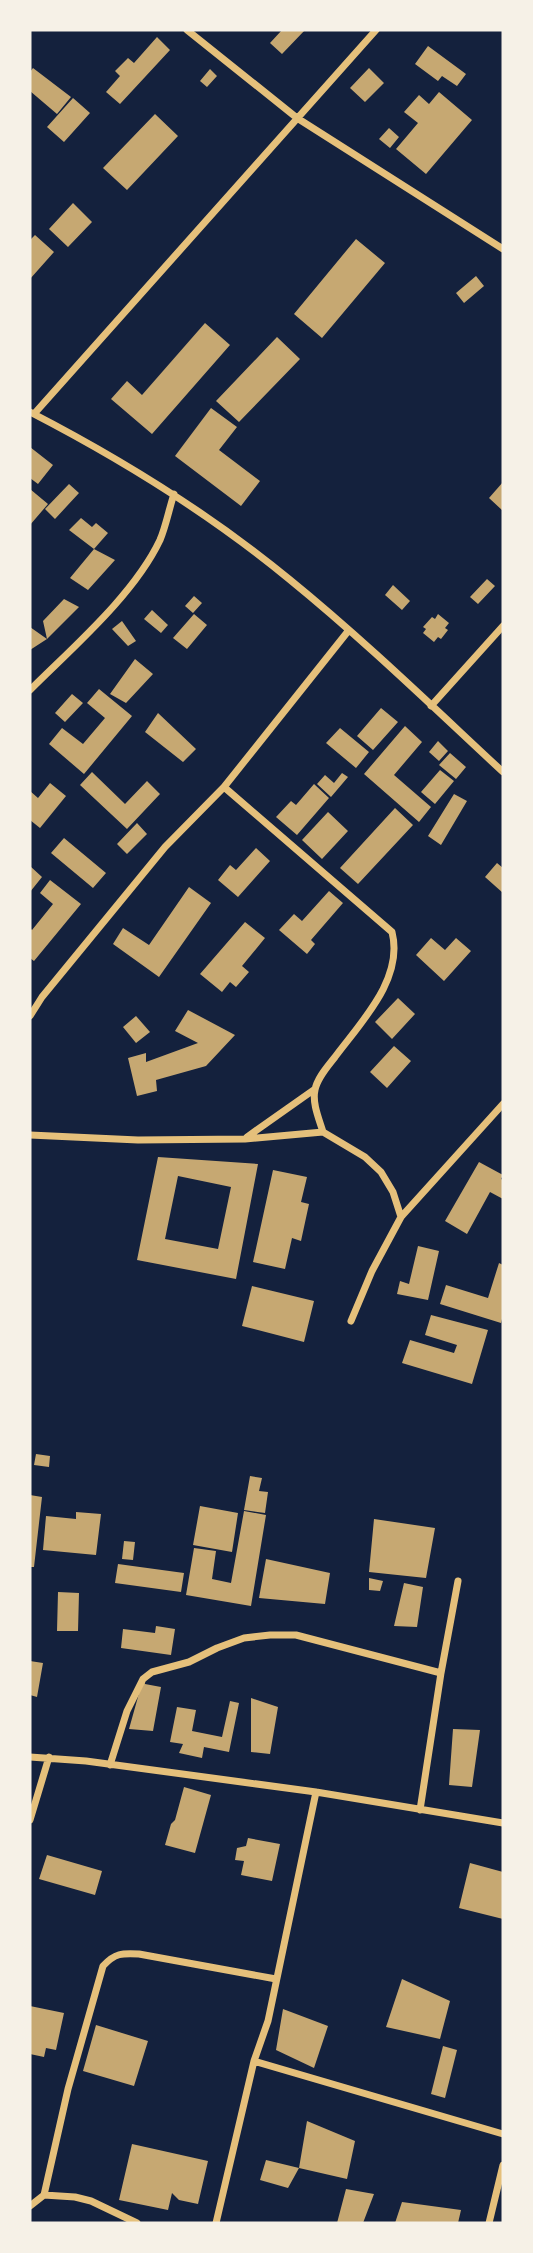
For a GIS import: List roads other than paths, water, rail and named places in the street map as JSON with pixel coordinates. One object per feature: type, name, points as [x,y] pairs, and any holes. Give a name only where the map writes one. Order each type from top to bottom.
[{"type":"street","points":[[187,30],[297,118],[503,249]]},
{"type":"street","points":[[376,30],[32,414],[173,494],[288,577],[503,772]]},
{"type":"street","points":[[30,690],[109,611],[127,589],[160,539],[173,494]]},
{"type":"street","points":[[431,706],[503,626]]},
{"type":"street","points":[[30,1016],[42,997],[165,847],[224,787],[349,630]]},
{"type":"street","points":[[224,787],[388,926],[395,948],[382,990],[315,1089],[245,1139]]},
{"type":"street","points":[[315,1089],[315,1101],[323,1132]]},
{"type":"street","points":[[351,1321],[372,1271],[401,1217],[503,1104]]},
{"type":"street","points":[[30,1135],[138,1140],[245,1139],[323,1132],[365,1157],[381,1172],[393,1192],[401,1217]]},
{"type":"street","points":[[420,1810],[458,1581]]},
{"type":"street","points":[[110,1765],[127,1711],[143,1679],[152,1672],[188,1662],[244,1639],[296,1635],[441,1673]]},
{"type":"street","points":[[30,1757],[49,1757],[316,1792],[503,1823]]},
{"type":"street","points":[[30,1821],[49,1757]]},
{"type":"street","points":[[216,2223],[254,2062],[268,2021],[316,1792]]},
{"type":"street","points":[[30,2206],[44,2195],[68,2089],[103,1966],[113,1956],[120,1952],[139,1954],[276,1979]]},
{"type":"street","points":[[254,2062],[503,2134]]},
{"type":"street","points":[[489,2223],[503,2165]]},
{"type":"street","points":[[44,2195],[91,2201],[137,2223]]}]
